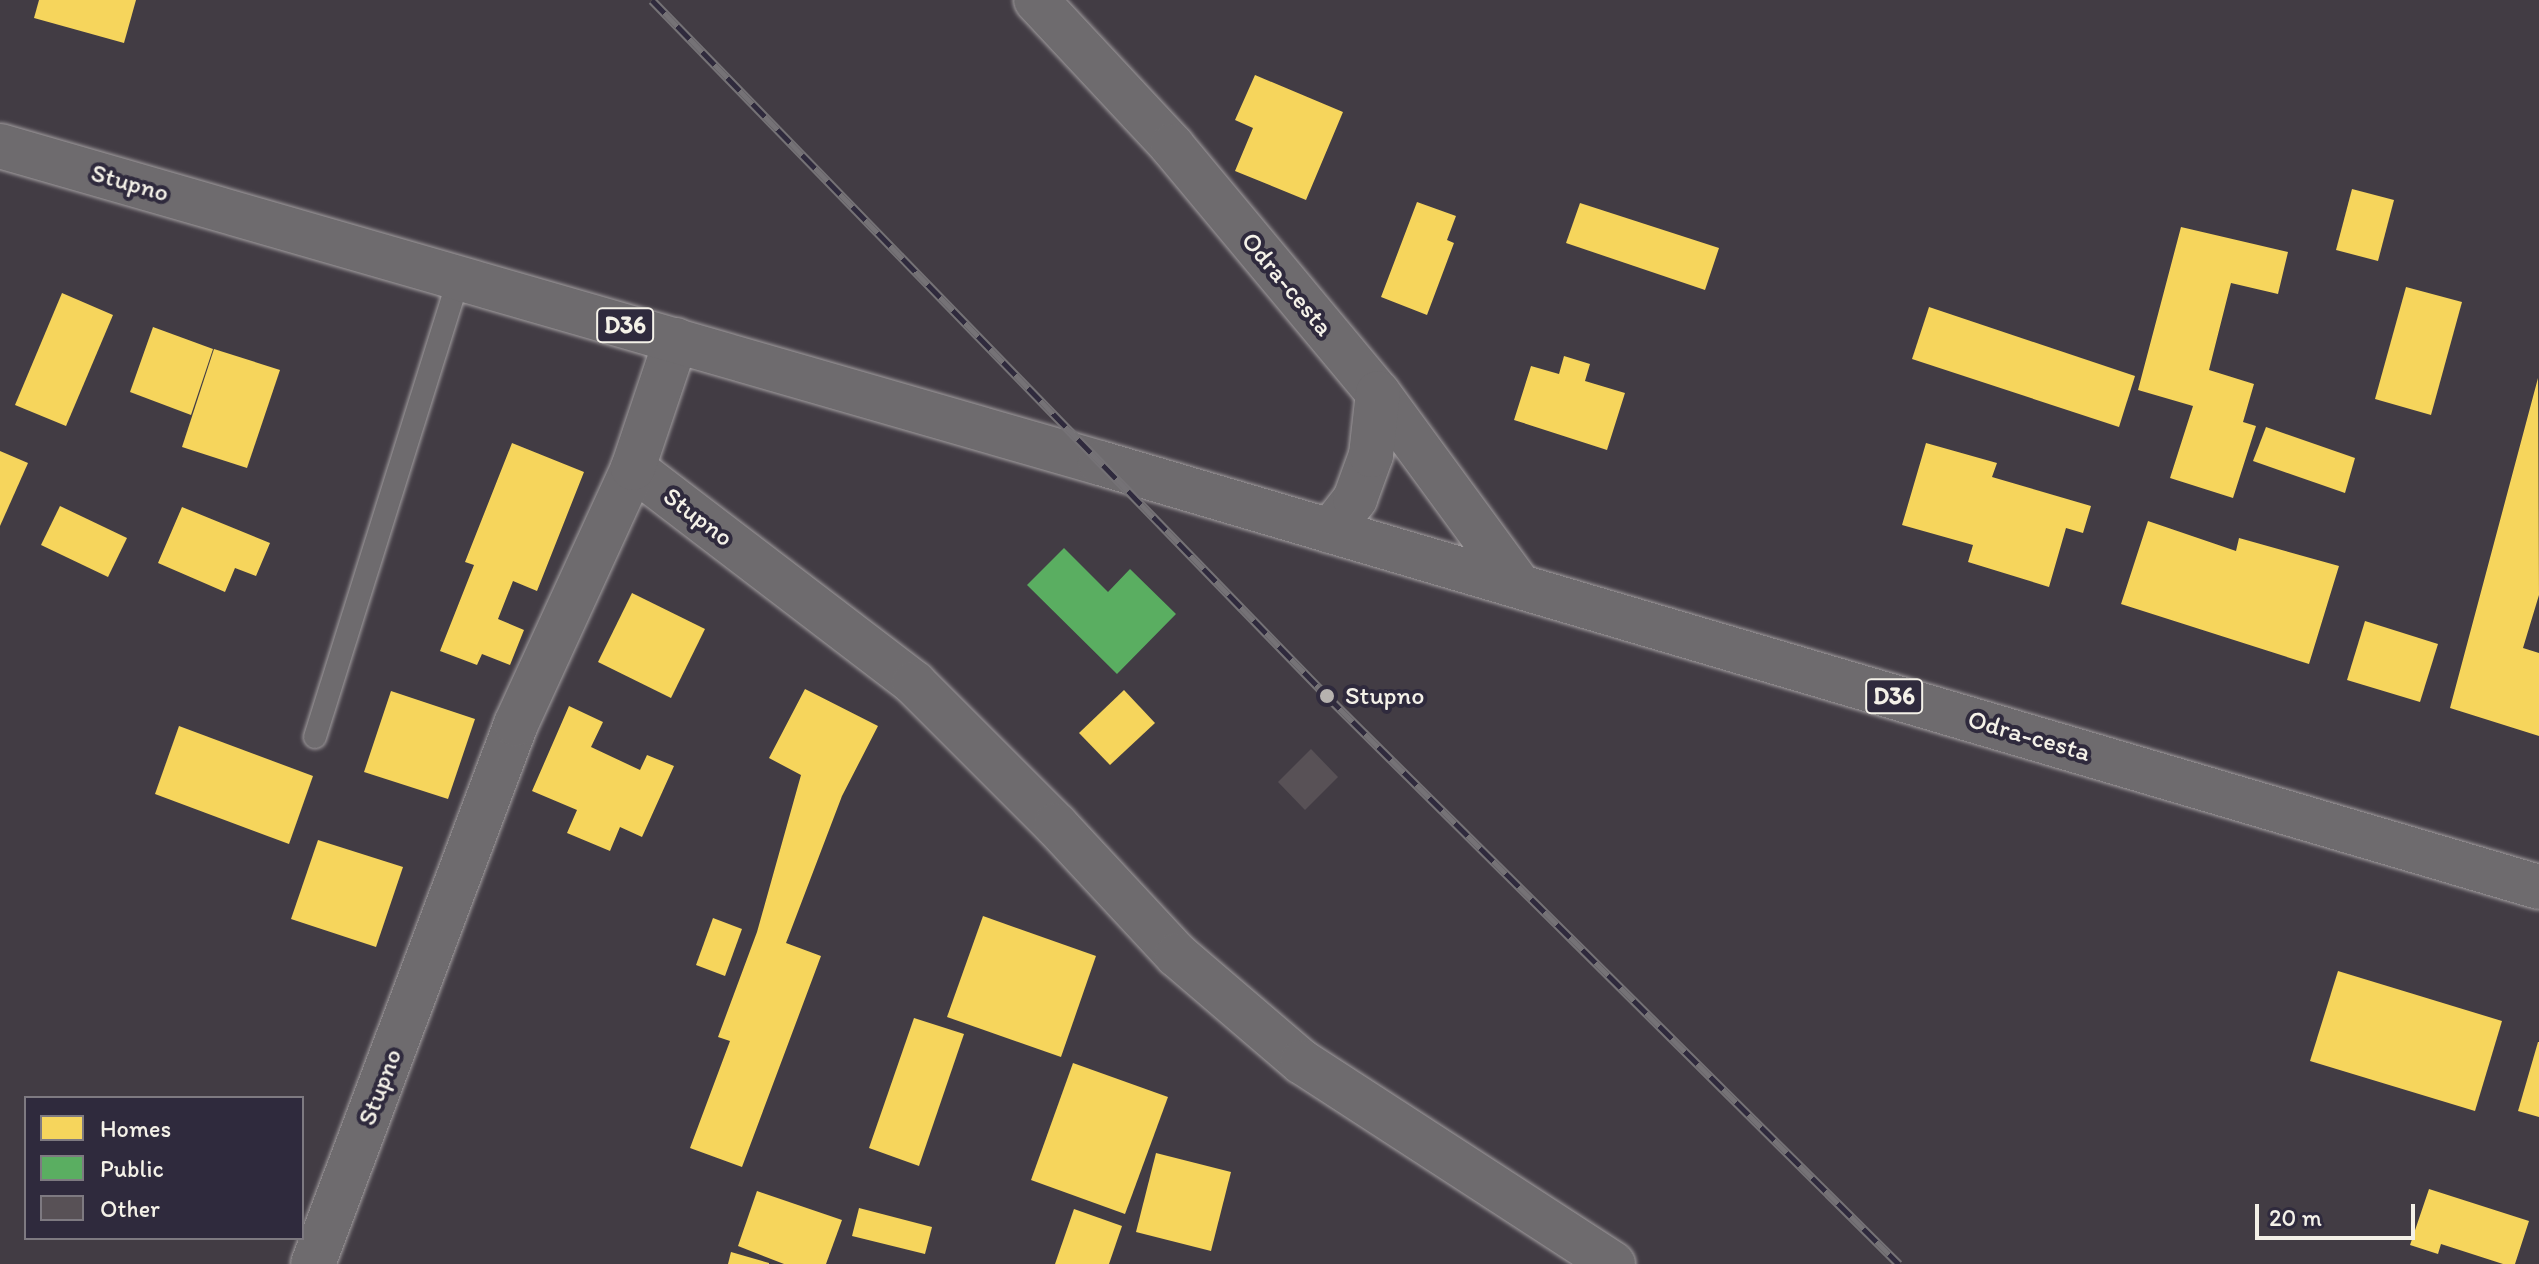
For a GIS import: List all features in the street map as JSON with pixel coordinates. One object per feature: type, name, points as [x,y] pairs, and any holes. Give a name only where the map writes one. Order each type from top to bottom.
[{"type":"street","name":"Odra-cesta","points":[[1036,0],[1172,146],[1378,393],[1519,586]]},
{"type":"street","name":"Stupno","points":[[0,146],[1249,507]]},
{"type":"street","name":"Stupno","points":[[313,1264],[516,724],[633,468],[676,340]]},
{"type":"street","points":[[1330,531],[1355,499],[1371,455],[1378,393]]},
{"type":"street","name":"Stupno","points":[[633,468],[914,683],[1056,825],[1177,955],[1302,1062],[1613,1264]]},
{"type":"street","name":"Odra-cesta","points":[[1249,507],[2539,887]]},
{"type":"lane","points":[[315,737],[459,278]]},
{"type":"building: Homes","points":[[39,0],[136,0],[124,43],[34,18]]},
{"type":"building: Homes","points":[[1255,75],[1343,112],[1306,200],[1235,171],[1253,128],[1235,120]]},
{"type":"building: Homes","points":[[2352,189],[2394,200],[2378,261],[2336,250]]},
{"type":"building: Homes","points":[[1417,202],[1456,216],[1447,240],[1454,243],[1427,315],[1381,297]]},
{"type":"building: Homes","points":[[1580,203],[1719,248],[1705,290],[1566,243]]},
{"type":"building: Homes","points":[[2181,227],[2288,252],[2278,294],[2231,283],[2209,370],[2254,384],[2243,422],[2256,426],[2233,498],[2170,478],[2193,406],[2138,390]]},
{"type":"building: Homes","points":[[2406,287],[2462,302],[2431,415],[2375,399]]},
{"type":"building: Homes","points":[[62,293],[113,315],[66,426],[15,405]]},
{"type":"building: Homes","points":[[1929,307],[2135,376],[2119,427],[1912,359]]},
{"type":"building: Homes","points":[[153,327],[213,349],[191,415],[130,392]]},
{"type":"building: Homes","points":[[214,349],[280,370],[247,468],[182,447]]},
{"type":"building: Homes","points":[[1564,356],[1590,364],[1585,381],[1625,393],[1607,450],[1514,420],[1531,366],[1559,374]]},
{"type":"building: Homes","points":[[2538,378],[2539,595],[2523,648],[2539,653],[2539,736],[2450,708]]},
{"type":"building: Homes","points":[[2266,427],[2355,458],[2345,493],[2253,461]]},
{"type":"building: Homes","points":[[512,443],[584,472],[537,591],[513,581],[498,619],[524,630],[510,665],[482,654],[477,665],[440,651],[474,565],[465,562]]},
{"type":"building: Homes","points":[[1926,443],[1997,463],[1992,477],[2091,506],[2083,533],[2066,528],[2049,587],[1968,562],[1973,545],[1902,525]]},
{"type":"building: Homes","points":[[0,451],[28,463],[0,526]]},
{"type":"building: Homes","points":[[60,506],[127,538],[108,577],[41,545]]},
{"type":"building: Homes","points":[[182,507],[270,543],[256,576],[235,568],[225,592],[158,563]]},
{"type":"building: Homes","points":[[2148,521],[2236,551],[2239,538],[2339,566],[2309,664],[2121,604]]},
{"type":"building: Homes","points":[[632,593],[705,629],[671,698],[598,662]]},
{"type":"building: Homes","points":[[2365,621],[2438,644],[2420,702],[2347,680]]},
{"type":"building: Homes","points":[[805,689],[878,726],[842,796],[786,943],[821,956],[742,1167],[690,1148],[730,1041],[718,1037],[757,932],[801,775],[769,758]]},
{"type":"building: Homes","points":[[1124,690],[1155,723],[1110,765],[1079,733]]},
{"type":"building: Homes","points":[[391,691],[475,719],[448,799],[364,772]]},
{"type":"building: Homes","points":[[569,706],[603,722],[591,747],[640,770],[647,755],[674,766],[642,837],[620,827],[610,851],[567,833],[577,810],[532,791]]},
{"type":"building: Homes","points":[[179,726],[313,776],[289,844],[155,794]]},
{"type":"building: Homes","points":[[318,840],[403,867],[376,947],[291,919]]},
{"type":"building: Homes","points":[[983,916],[1096,956],[1061,1057],[947,1017]]},
{"type":"building: Homes","points":[[713,918],[742,929],[725,976],[696,965]]},
{"type":"building: Homes","points":[[2338,971],[2502,1021],[2475,1111],[2310,1061]]},
{"type":"building: Homes","points":[[914,1018],[964,1034],[919,1166],[869,1148]]},
{"type":"building: Homes","points":[[2539,1042],[2539,1117],[2518,1111]]},
{"type":"building: Homes","points":[[1073,1063],[1168,1097],[1125,1214],[1031,1180]]},
{"type":"building: Homes","points":[[1156,1153],[1231,1172],[1211,1251],[1136,1232]]},
{"type":"building: Homes","points":[[2429,1189],[2529,1221],[2515,1264],[2503,1264],[2441,1244],[2438,1254],[2410,1245]]},
{"type":"building: Homes","points":[[757,1191],[842,1220],[826,1264],[784,1264],[738,1246]]},
{"type":"building: Homes","points":[[859,1208],[932,1227],[925,1254],[852,1236]]},
{"type":"building: Homes","points":[[1074,1209],[1122,1226],[1109,1264],[1055,1264]]},
{"type":"building: Homes","points":[[731,1252],[769,1263],[769,1264],[728,1264]]},
{"type":"building: Public","points":[[1064,548],[1108,592],[1130,569],[1176,614],[1117,674],[1027,585]]},
{"type":"building: Other","points":[[1311,749],[1338,777],[1305,810],[1278,782]]},
{"type":"railway","points":[[652,0],[1327,696],[1899,1264]]},
{"type":"place","name":"Stupno","points":[[1327,696]]}]
